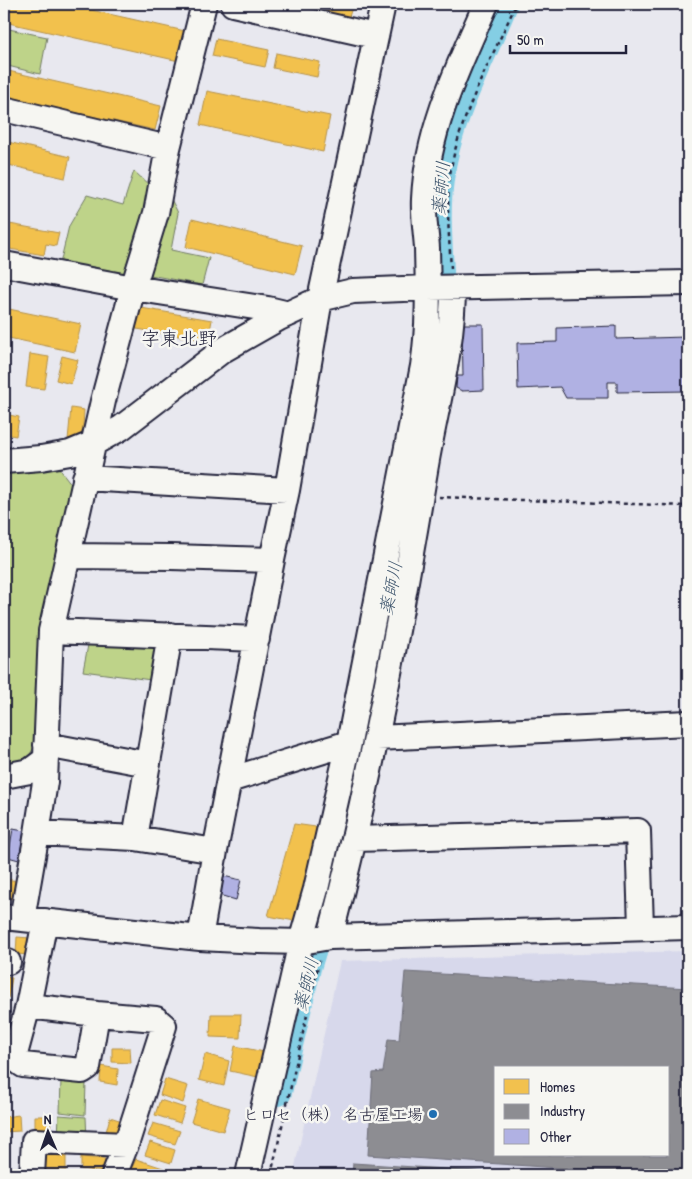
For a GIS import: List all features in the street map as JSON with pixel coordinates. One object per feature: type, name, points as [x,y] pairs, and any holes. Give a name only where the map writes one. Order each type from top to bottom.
[{"type":"street","points":[[97,1014],[88,1067],[82,1071],[22,1065],[14,1058],[28,1006],[23,919],[45,782],[51,631],[102,400],[156,213],[168,148],[204,4]]},
{"type":"street","points":[[233,4],[375,36]]},
{"type":"street","points":[[200,938],[215,851],[287,490],[320,299],[382,4]]},
{"type":"street","points":[[330,937],[377,739],[409,496],[428,328],[424,200],[426,170],[444,105],[486,4]]},
{"type":"street","points":[[4,109],[168,148]]},
{"type":"street","points":[[4,264],[133,288],[268,308],[289,314]]},
{"type":"street","points":[[4,460],[41,458],[70,453],[94,443],[121,428],[223,350],[320,299],[353,291],[688,283]]},
{"type":"street","points":[[248,1175],[301,942],[316,889],[349,743],[409,496],[430,438],[443,382],[453,313],[453,288]]},
{"type":"street","points":[[85,478],[287,490]]},
{"type":"street","points":[[68,556],[272,560]]},
{"type":"street","points":[[51,631],[257,638]]},
{"type":"street","points":[[135,838],[170,635]]},
{"type":"street","points":[[377,739],[688,723]]},
{"type":"street","points":[[229,780],[349,743]]},
{"type":"street","points":[[46,752],[148,764]]},
{"type":"street","points":[[4,776],[30,771],[46,752]]},
{"type":"street","points":[[354,839],[638,831],[641,928]]},
{"type":"street","points":[[37,833],[135,838],[215,851]]},
{"type":"street","points":[[23,919],[200,938],[259,942],[301,942],[330,937],[688,927]]},
{"type":"street","points":[[28,1006],[156,1019],[164,1026],[126,1145],[114,1175]]},
{"type":"street","points":[[32,1175],[34,1141],[126,1145]]},
{"type":"path","points":[[453,288],[448,197],[452,164],[459,135],[483,74],[516,4]]},
{"type":"path","points":[[409,496],[688,506]]},
{"type":"path","points":[[271,1175],[322,945],[328,943],[330,937]]},
{"type":"shaded area","name":"ヒロセ（株） 名古屋工場","points":[[688,951],[688,1175],[293,1175],[340,961]]},
{"type":"green space","points":[[4,28],[47,37],[40,74],[4,65]]},
{"type":"green space","points":[[134,171],[152,188],[125,282],[59,268],[69,226],[87,195],[123,205]]},
{"type":"green space","points":[[171,199],[178,213],[171,250],[209,258],[202,285],[145,274],[160,219]]},
{"type":"green space","points":[[55,463],[75,489],[41,735],[22,768],[4,770],[4,468]]},
{"type":"green space","points":[[89,640],[157,645],[151,680],[83,671]]},
{"type":"green space","points":[[61,1080],[86,1082],[85,1115],[60,1112]]},
{"type":"green space","points":[[59,1115],[86,1117],[87,1140],[58,1137]]},
{"type":"building: Homes","points":[[4,4],[64,4],[185,31],[179,61],[4,22]]},
{"type":"building: Homes","points":[[292,4],[353,4],[349,17]]},
{"type":"building: Homes","points":[[216,39],[269,50],[265,67],[212,56]]},
{"type":"building: Homes","points":[[276,53],[320,62],[317,77],[273,68]]},
{"type":"building: Homes","points":[[4,70],[161,106],[155,130],[4,97]]},
{"type":"building: Homes","points":[[207,91],[330,116],[323,152],[200,125]]},
{"type":"building: Homes","points":[[4,141],[70,157],[65,178],[4,164]]},
{"type":"building: Homes","points":[[192,219],[302,246],[295,274],[186,247]]},
{"type":"building: Homes","points":[[4,223],[59,233],[56,246],[46,244],[44,255],[4,248]]},
{"type":"building: Homes","points":[[135,307],[212,320],[208,341],[131,328]]},
{"type":"building: Homes","points":[[4,308],[81,324],[75,352],[4,337]]},
{"type":"building: Homes","points":[[30,354],[49,357],[44,389],[26,387]]},
{"type":"building: Homes","points":[[62,356],[78,360],[71,384],[56,380]]},
{"type":"building: Homes","points":[[71,408],[84,410],[82,442],[68,440]]},
{"type":"building: Homes","points":[[4,414],[19,417],[16,436],[4,434]]},
{"type":"building: Homes","points":[[4,794],[8,794],[7,812],[4,812]]},
{"type":"building: Homes","points":[[294,824],[323,828],[295,921],[268,916]]},
{"type":"building: Homes","points":[[4,879],[19,881],[16,899],[4,898]]},
{"type":"building: Homes","points":[[17,937],[30,938],[30,955],[16,954]]},
{"type":"building: Homes","points":[[4,977],[12,978],[8,998],[4,997]]},
{"type":"building: Homes","points":[[211,1014],[241,1014],[240,1038],[210,1037]]},
{"type":"building: Homes","points":[[235,1046],[264,1052],[258,1077],[230,1071]]},
{"type":"building: Homes","points":[[112,1048],[130,1048],[131,1063],[112,1062]]},
{"type":"building: Homes","points":[[205,1054],[229,1061],[224,1086],[199,1080]]},
{"type":"building: Homes","points":[[101,1066],[118,1069],[117,1085],[100,1082]]},
{"type":"building: Homes","points":[[165,1079],[188,1086],[183,1103],[160,1095]]},
{"type":"building: Homes","points":[[198,1099],[230,1108],[223,1131],[191,1122]]},
{"type":"building: Homes","points":[[160,1100],[185,1108],[180,1123],[155,1115]]},
{"type":"building: Homes","points":[[19,1115],[20,1131],[4,1132],[4,1117]]},
{"type":"building: Homes","points":[[35,1116],[51,1116],[50,1130],[35,1129]]},
{"type":"building: Homes","points":[[110,1117],[122,1121],[118,1135],[106,1132]]},
{"type":"building: Homes","points":[[153,1123],[180,1131],[175,1144],[148,1136]]},
{"type":"building: Homes","points":[[150,1142],[175,1150],[171,1163],[145,1155]]},
{"type":"building: Homes","points":[[44,1154],[66,1154],[66,1170],[44,1169]]},
{"type":"building: Homes","points":[[81,1157],[105,1159],[104,1172],[81,1169]]},
{"type":"building: Homes","points":[[136,1159],[163,1168],[160,1175],[147,1175],[131,1170]]},
{"type":"building: Industry","name":"ヒロセ（株） 名古屋工場","points":[[405,972],[688,988],[688,1175],[660,1175],[368,1155],[373,1073],[383,1072],[388,1039],[399,1040]]},
{"type":"building: Industry","points":[[353,1163],[537,1175],[352,1175]]},
{"type":"building: Other","points":[[462,324],[483,324],[484,390],[462,391],[456,388],[457,376],[463,376]]},
{"type":"building: Other","points":[[616,326],[616,339],[686,337],[688,339],[688,391],[617,392],[617,382],[608,382],[608,398],[566,398],[560,387],[518,389],[517,343],[557,342],[557,328]]},
{"type":"building: Other","points":[[13,829],[24,831],[19,860],[8,857]]},
{"type":"building: Other","points":[[223,876],[241,880],[236,900],[219,895]]},
{"type":"waterway","name":"薬師川","points":[[441,312],[438,196],[444,156],[466,89],[504,4]]},
{"type":"waterway","name":"薬師川","points":[[278,1092],[307,968],[326,906],[347,814],[374,685],[402,531]]},
{"type":"place","name":"ヒロセ（株） 名古屋工場","points":[[433,1114]]},
{"type":"district","name":"字東北野","points":[[179,338]]}]
